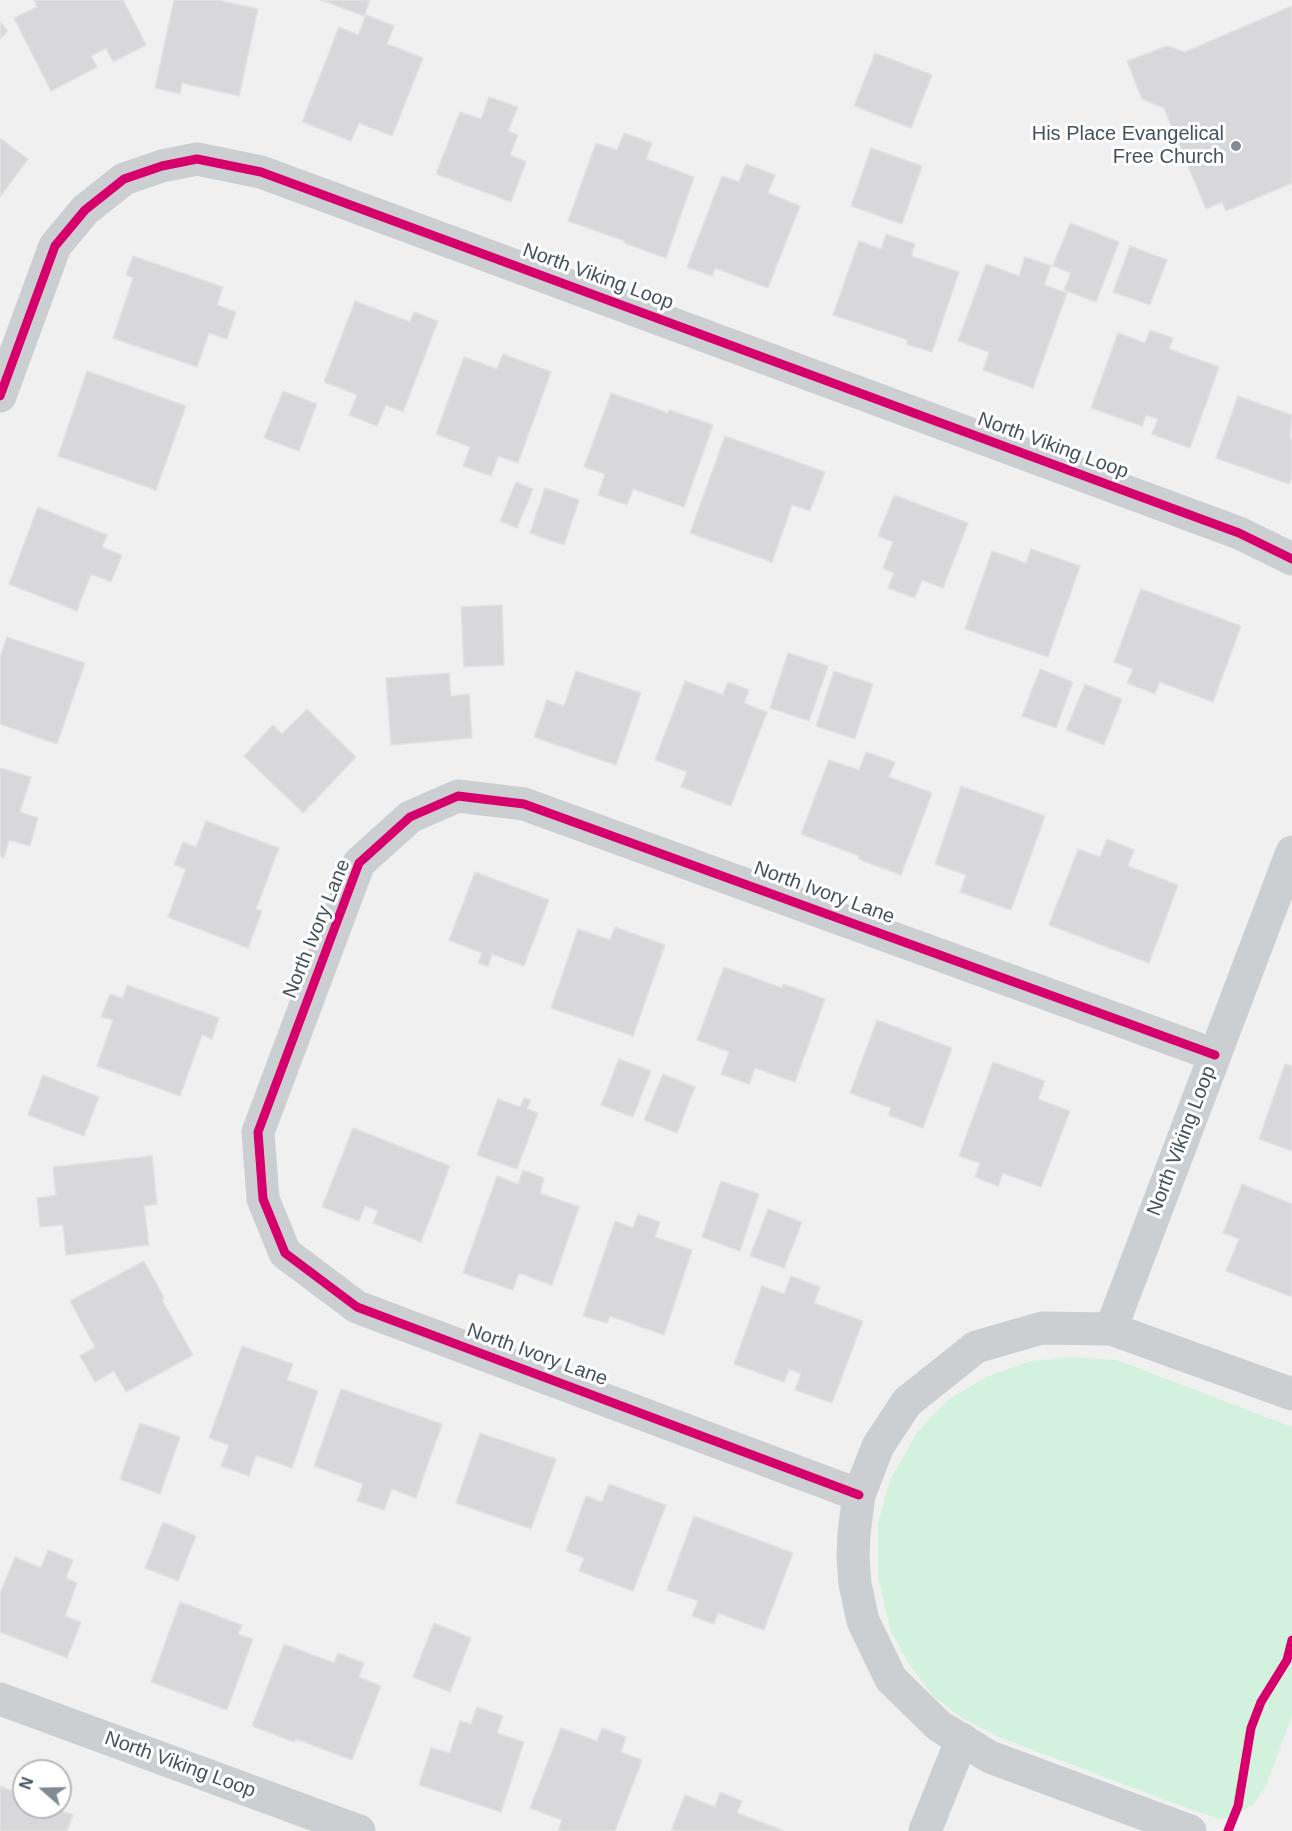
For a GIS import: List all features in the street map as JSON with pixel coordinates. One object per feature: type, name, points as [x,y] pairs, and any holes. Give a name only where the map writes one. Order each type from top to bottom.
[{"type":"street","name":"North Viking Loop","points":[[0,396],[55,246],[85,210],[124,180],[162,166],[197,159],[261,172],[1239,533],[1292,559]]},
{"type":"street","name":"North Ivory Lane","points":[[859,1495],[357,1307],[285,1253],[263,1199],[258,1132],[359,863],[410,817],[458,796],[524,804],[1215,1055]]},
{"type":"street","name":"North Viking Loop","points":[[1111,1329],[1292,852]]},
{"type":"street","points":[[1190,1831],[990,1757],[939,1726],[891,1679],[863,1621],[855,1584],[852,1557],[859,1495],[878,1446],[907,1402],[976,1347],[1042,1328],[1111,1329],[1292,1394]]},
{"type":"street","name":"North Viking Loop","points":[[0,1699],[359,1831]]},
{"type":"street","points":[[925,1831],[962,1739]]},
{"type":"green space","points":[[1073,1357],[1117,1360],[1292,1427],[1292,1716],[1266,1786],[1253,1805],[1233,1818],[1219,1819],[1195,1811],[1001,1738],[962,1718],[933,1696],[911,1667],[891,1632],[878,1577],[878,1523],[890,1480],[918,1431],[948,1400],[986,1377],[1030,1361]]},
{"type":"building","points":[[34,0],[123,0],[146,45],[113,62],[106,48],[91,56],[97,67],[51,91],[14,18],[37,7]]},
{"type":"building","points":[[174,0],[222,0],[258,9],[239,96],[182,83],[180,94],[155,88]]},
{"type":"building","points":[[321,0],[370,0],[364,16]]},
{"type":"building","name":"His Place Evangelical Free Church","points":[[1292,6],[1292,183],[1226,211],[1222,202],[1206,209],[1164,108],[1142,99],[1127,61],[1167,46],[1185,52]]},
{"type":"building","points":[[366,15],[394,26],[387,44],[423,58],[392,136],[359,123],[351,141],[302,122],[339,27],[358,35]]},
{"type":"building","points":[[0,22],[8,31],[0,39]]},
{"type":"building","points":[[875,53],[932,75],[911,128],[854,106]]},
{"type":"building","points":[[489,97],[518,107],[508,131],[518,135],[510,155],[526,162],[511,202],[436,174],[460,112],[481,119]]},
{"type":"building","points":[[624,133],[652,143],[646,159],[694,177],[666,258],[568,221],[596,143],[617,150]]},
{"type":"building","points":[[0,138],[28,159],[0,197]]},
{"type":"building","points":[[871,148],[922,166],[902,224],[851,206]]},
{"type":"building","points":[[746,164],[775,175],[768,193],[800,206],[768,288],[715,268],[712,276],[687,267],[722,176],[739,182]]},
{"type":"building","points":[[1070,223],[1119,242],[1096,302],[1064,290],[1071,273],[1053,266]]},
{"type":"building","points":[[886,234],[915,244],[911,256],[959,272],[932,352],[906,344],[908,340],[833,315],[859,241],[881,249]]},
{"type":"building","points":[[1130,246],[1167,260],[1150,305],[1113,292]]},
{"type":"building","points":[[133,256],[223,287],[217,305],[236,312],[227,339],[209,333],[197,367],[113,338],[133,278],[126,275]]},
{"type":"building","points":[[1025,257],[1051,266],[1044,285],[1067,293],[1033,388],[983,370],[989,352],[958,341],[986,264],[1019,276]]},
{"type":"building","points":[[355,301],[410,322],[414,312],[438,321],[403,412],[386,405],[377,426],[349,415],[357,395],[324,382]]},
{"type":"building","points":[[1150,330],[1173,338],[1169,349],[1219,367],[1190,448],[1152,434],[1158,419],[1146,415],[1142,426],[1091,408],[1118,333],[1145,343]]},
{"type":"building","points":[[503,354],[551,372],[518,463],[498,456],[491,476],[463,466],[470,447],[436,434],[464,357],[497,369]]},
{"type":"building","points":[[87,371],[186,406],[156,490],[58,456]]},
{"type":"building","points":[[283,391],[317,404],[299,451],[264,438]]},
{"type":"building","points":[[611,393],[668,413],[669,410],[713,425],[684,507],[633,489],[627,505],[598,495],[605,474],[584,467]]},
{"type":"building","points":[[1238,396],[1292,415],[1290,438],[1292,438],[1292,477],[1289,484],[1216,458]]},
{"type":"building","points":[[725,436],[825,472],[810,511],[792,505],[772,562],[690,533]]},
{"type":"building","points":[[516,482],[533,489],[517,528],[500,521]]},
{"type":"building","points":[[545,488],[579,500],[564,545],[530,533]]},
{"type":"building","points":[[894,495],[968,523],[943,588],[922,580],[915,598],[888,588],[894,573],[883,568],[893,542],[878,536]]},
{"type":"building","points":[[38,507],[107,535],[102,547],[122,555],[111,582],[91,574],[77,611],[9,584]]},
{"type":"building","points":[[1031,549],[1080,566],[1048,657],[965,629],[992,551],[1026,563]]},
{"type":"building","points":[[1141,589],[1241,626],[1213,702],[1160,682],[1155,694],[1127,683],[1133,669],[1114,662]]},
{"type":"building","points":[[502,605],[504,665],[464,667],[461,607]]},
{"type":"building","points":[[7,637],[85,663],[57,744],[0,724],[0,657]]},
{"type":"building","points":[[788,653],[828,666],[809,721],[770,708]]},
{"type":"building","points":[[1040,669],[1073,682],[1056,728],[1022,716]]},
{"type":"building","points":[[576,671],[641,693],[616,765],[534,737],[547,700],[564,706]]},
{"type":"building","points":[[834,671],[873,684],[855,739],[816,726]]},
{"type":"building","points":[[449,673],[451,696],[469,694],[472,738],[391,745],[386,678]]},
{"type":"building","points":[[685,681],[723,695],[728,682],[749,690],[744,703],[767,712],[731,806],[681,787],[687,772],[655,760]]},
{"type":"building","points":[[1085,684],[1122,699],[1104,745],[1066,730]]},
{"type":"building","points":[[307,709],[356,757],[303,813],[244,756],[273,725],[282,734]]},
{"type":"building","points":[[866,752],[895,762],[889,777],[932,793],[901,875],[801,834],[829,760],[859,770]]},
{"type":"building","points":[[0,768],[31,777],[20,812],[38,818],[30,846],[9,840],[4,858],[0,856]]},
{"type":"building","points":[[961,786],[1045,816],[1011,910],[960,892],[966,875],[935,864]]},
{"type":"building","points":[[206,821],[279,848],[256,909],[262,911],[248,948],[168,917],[186,869],[174,865],[183,842],[196,847]]},
{"type":"building","points":[[1107,839],[1134,850],[1128,866],[1178,885],[1149,963],[1049,925],[1078,849],[1100,857]]},
{"type":"building","points":[[475,872],[549,900],[524,966],[492,954],[488,966],[478,963],[482,953],[449,940]]},
{"type":"building","points":[[615,927],[665,945],[633,1036],[551,1008],[578,929],[610,940]]},
{"type":"building","points":[[724,967],[782,988],[783,984],[825,999],[795,1082],[755,1068],[749,1084],[721,1074],[729,1052],[697,1040]]},
{"type":"building","points":[[127,985],[219,1018],[212,1039],[202,1035],[180,1096],[97,1066],[113,1020],[101,1017],[110,994],[123,998]]},
{"type":"building","points":[[877,1020],[952,1048],[923,1128],[888,1115],[891,1108],[850,1093]]},
{"type":"building","points":[[619,1059],[651,1071],[633,1117],[601,1105]]},
{"type":"building","points":[[993,1062],[1045,1081],[1038,1099],[1070,1111],[1041,1187],[1003,1173],[998,1186],[975,1177],[980,1163],[959,1156]]},
{"type":"building","points":[[1285,1064],[1292,1066],[1292,1151],[1259,1139]]},
{"type":"building","points":[[663,1074],[695,1087],[677,1133],[644,1120]]},
{"type":"building","points":[[43,1075],[99,1097],[84,1136],[28,1115]]},
{"type":"building","points":[[524,1098],[531,1100],[527,1109],[538,1113],[517,1169],[477,1155],[498,1099],[520,1107]]},
{"type":"building","points":[[353,1128],[450,1166],[421,1242],[373,1223],[378,1211],[365,1206],[359,1221],[322,1207]]},
{"type":"building","points":[[152,1156],[157,1204],[144,1206],[149,1245],[66,1255],[63,1225],[40,1227],[37,1198],[56,1195],[53,1167]]},
{"type":"building","points":[[523,1170],[544,1178],[540,1193],[579,1207],[552,1285],[519,1273],[513,1290],[463,1273],[497,1176],[518,1184]]},
{"type":"building","points":[[721,1181],[759,1194],[740,1251],[702,1237]]},
{"type":"building","points":[[1242,1184],[1292,1204],[1292,1297],[1226,1271],[1239,1239],[1223,1233]]},
{"type":"building","points":[[768,1209],[802,1222],[784,1268],[750,1256]]},
{"type":"building","points":[[638,1214],[660,1222],[655,1237],[692,1250],[664,1335],[610,1316],[607,1323],[583,1316],[615,1221],[633,1228]]},
{"type":"building","points":[[144,1261],[164,1298],[162,1300],[193,1355],[126,1392],[114,1371],[95,1382],[80,1356],[95,1347],[70,1301]]},
{"type":"building","points":[[791,1276],[820,1287],[814,1303],[863,1321],[832,1403],[795,1390],[801,1374],[789,1369],[784,1382],[734,1364],[762,1286],[784,1294]]},
{"type":"building","points":[[242,1346],[293,1364],[287,1380],[318,1391],[292,1468],[256,1455],[249,1476],[221,1466],[229,1445],[209,1438]]},
{"type":"building","points":[[341,1389],[442,1424],[416,1498],[392,1489],[384,1510],[357,1501],[363,1484],[314,1466]]},
{"type":"building","points":[[140,1423],[180,1437],[160,1494],[120,1479]]},
{"type":"building","points":[[480,1433],[556,1459],[531,1529],[456,1503]]},
{"type":"building","points":[[609,1484],[666,1505],[633,1591],[579,1571],[584,1558],[566,1551],[586,1496],[602,1502]]},
{"type":"building","points":[[694,1516],[793,1553],[764,1630],[718,1613],[714,1624],[692,1616],[698,1601],[667,1590]]},
{"type":"building","points":[[163,1522],[196,1536],[178,1581],[145,1568]]},
{"type":"building","points":[[48,1550],[73,1560],[66,1578],[77,1583],[65,1616],[81,1622],[67,1658],[0,1632],[0,1593],[15,1557],[41,1568]]},
{"type":"building","points":[[180,1602],[242,1625],[238,1634],[253,1639],[227,1710],[151,1682]]},
{"type":"building","points":[[434,1623],[471,1638],[450,1692],[413,1677]]},
{"type":"building","points":[[284,1644],[334,1663],[338,1653],[364,1663],[359,1677],[381,1686],[352,1760],[296,1739],[294,1742],[252,1726]]},
{"type":"building","points":[[477,1707],[503,1716],[497,1733],[524,1742],[501,1812],[419,1785],[431,1748],[450,1753],[460,1721],[471,1724]]},
{"type":"building","points":[[561,1728],[597,1741],[602,1728],[626,1737],[621,1752],[642,1760],[615,1831],[558,1831],[562,1820],[530,1808]]},
{"type":"building","points":[[0,1786],[12,1791],[12,1819],[72,1819],[67,1831],[0,1831]]},
{"type":"building","points":[[720,1792],[742,1801],[737,1813],[784,1831],[671,1831],[685,1795],[715,1807]]},
{"type":"cycle path","points":[[0,396],[55,246],[85,210],[124,179],[162,166],[197,159],[261,172],[1239,533],[1292,559]]},
{"type":"cycle path","points":[[859,1495],[357,1307],[285,1253],[263,1199],[258,1132],[359,863],[410,817],[458,796],[524,804],[1215,1055]]},
{"type":"cycle path","points":[[1228,1831],[1238,1806],[1251,1728],[1261,1702],[1287,1660],[1292,1640]]},
{"type":"place","name":"His Place Evangelical Free Church","points":[[1236,146]]}]
